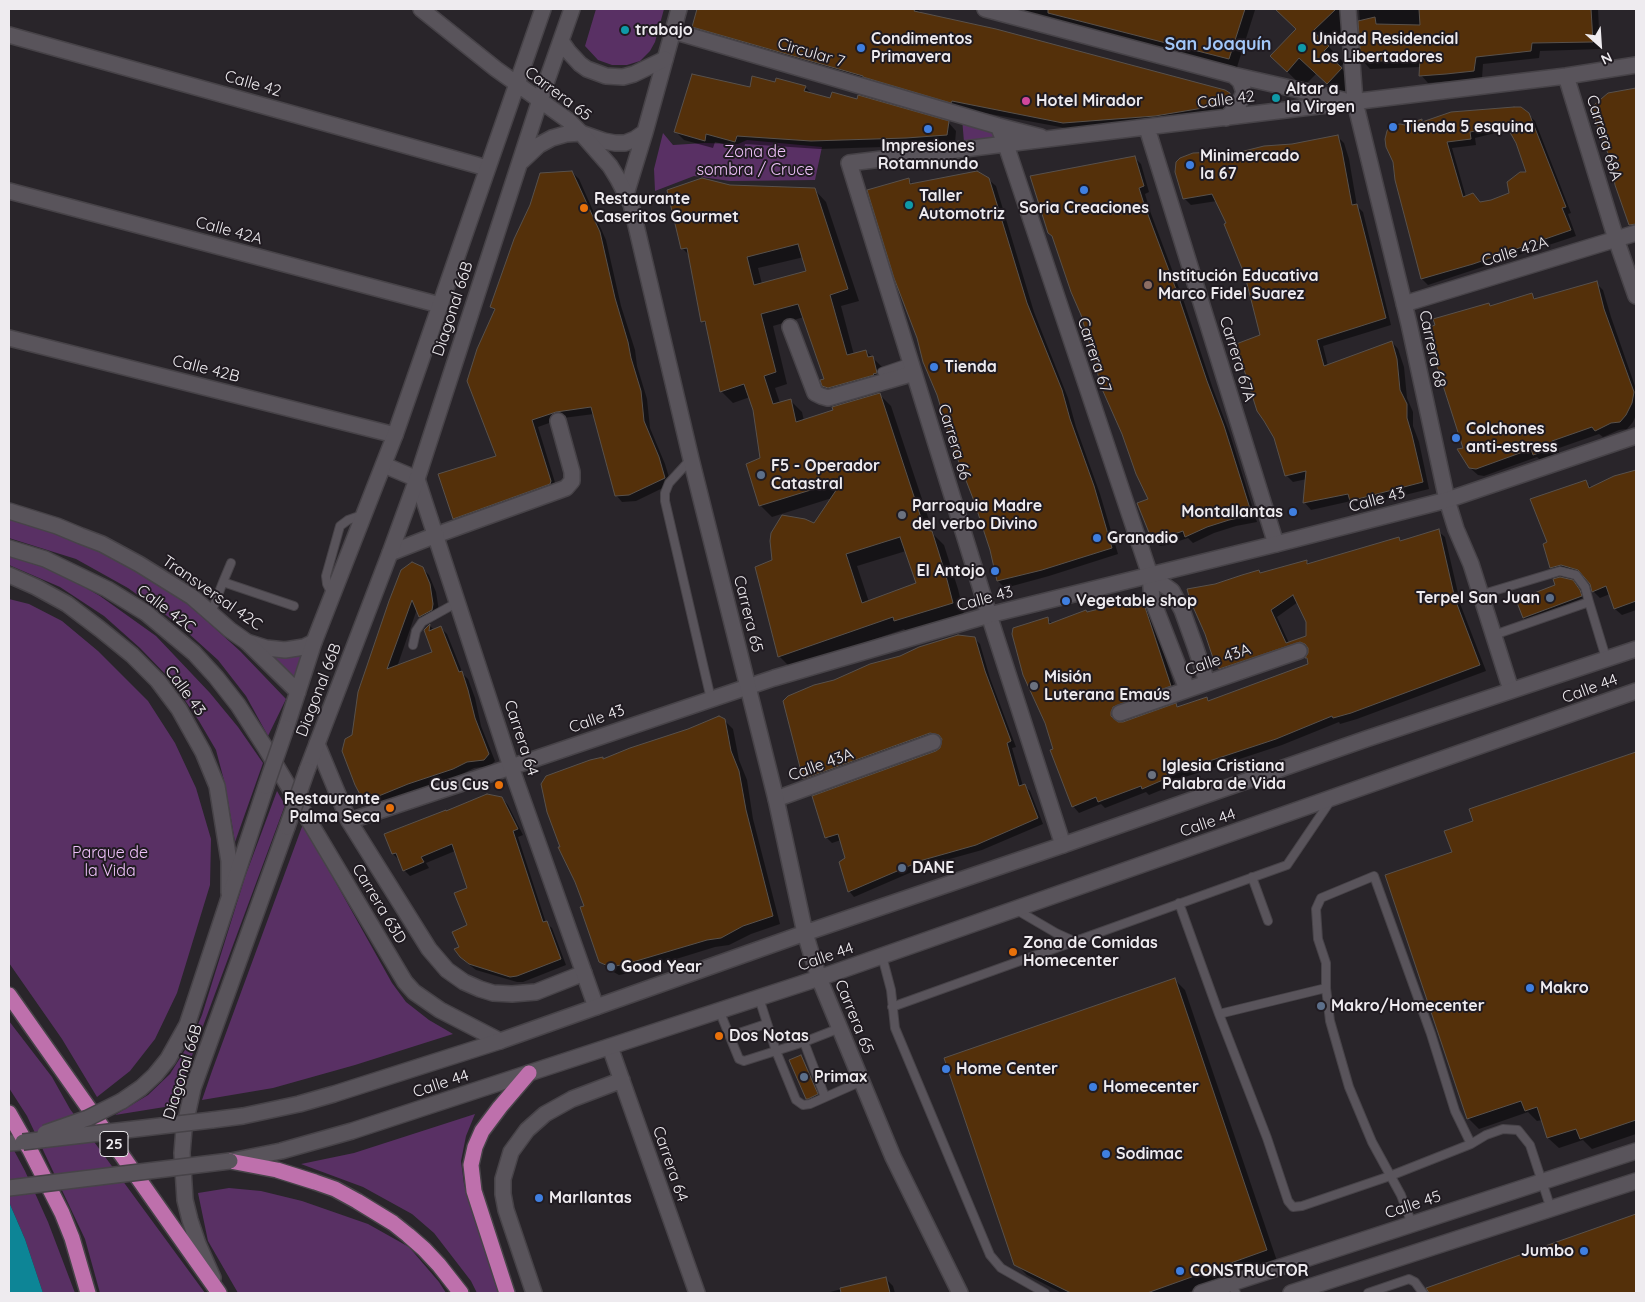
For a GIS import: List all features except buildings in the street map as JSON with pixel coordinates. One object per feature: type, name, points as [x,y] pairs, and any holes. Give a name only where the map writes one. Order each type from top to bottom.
[{"type":"highway","name":"25","points":[[9,995],[220,1293]]},
{"type":"highway","points":[[507,1293],[474,1191],[471,1165],[482,1131],[529,1073]]},
{"type":"highway","points":[[9,1113],[62,1212],[72,1238],[88,1293]]},
{"type":"highway","points":[[230,1161],[277,1170],[316,1182],[335,1189],[357,1201],[393,1223],[414,1239],[439,1265],[461,1293]]},
{"type":"street","name":"Carrera 65","points":[[421,9],[496,69],[569,121],[610,166],[626,194],[637,227],[691,459],[776,800],[805,933],[819,978],[893,1157],[960,1293]]},
{"type":"street","name":"Diagonal 66B","points":[[16,1143],[88,1118],[122,1102],[155,1075],[168,1059],[187,1025],[314,642],[396,435],[543,9]]},
{"type":"street","name":"Diagonal 66B","points":[[220,1293],[198,1244],[188,1213],[182,1178],[184,1128],[193,1088],[307,770],[417,479],[540,100],[572,9]]},
{"type":"street","points":[[626,194],[679,9]]},
{"type":"street","points":[[985,9],[1233,75],[1355,102]]},
{"type":"street","name":"Carrera 68","points":[[1348,9],[1355,102],[1404,304],[1447,500],[1456,529],[1471,564],[1511,690]]},
{"type":"street","name":"Circular 7","points":[[673,31],[998,126],[1050,139]]},
{"type":"street","name":"Calle 42","points":[[9,35],[487,168]]},
{"type":"street","points":[[562,41],[580,64],[596,74],[614,78],[634,74],[665,59]]},
{"type":"street","name":"Calle 42","points":[[849,164],[1566,76],[1636,65]]},
{"type":"street","points":[[1226,118],[1238,106],[1244,92],[1240,81],[1233,75]]},
{"type":"street","name":"Carrera 68A","points":[[1566,76],[1616,239],[1636,296]]},
{"type":"street","points":[[998,126],[1006,145]]},
{"type":"street","name":"Carrera 67A","points":[[1147,128],[1276,544]]},
{"type":"street","points":[[520,164],[533,150],[559,135],[581,133],[604,141],[626,143],[635,140],[645,132]]},
{"type":"street","name":"Carrera 67","points":[[1006,145],[1150,575],[1152,599],[1187,689]]},
{"type":"street","name":"Carrera 66","points":[[849,164],[989,615],[1063,845]]},
{"type":"street","name":"Calle 42A","points":[[9,191],[440,305]]},
{"type":"street","name":"Calle 42A","points":[[1404,304],[1636,233]]},
{"type":"street","points":[[790,327],[815,393],[821,396],[828,398],[913,368]]},
{"type":"street","name":"Calle 42B","points":[[9,338],[396,435]]},
{"type":"street","points":[[390,554],[436,535],[566,488],[572,481],[572,472],[558,421]]},
{"type":"street","name":"Calle 43","points":[[350,821],[774,678],[989,615],[1447,500],[1636,436]]},
{"type":"street","points":[[384,465],[417,479]]},
{"type":"street","name":"Carrera 64","points":[[417,479],[511,767],[596,1007]]},
{"type":"street","name":"Transversal 42C","points":[[9,511],[57,526],[102,544],[168,581],[192,597],[247,642],[266,648],[285,650],[304,647],[314,642]]},
{"type":"street","points":[[416,543],[434,548],[443,557]]},
{"type":"street","name":"Calle 42C","points":[[9,548],[45,559],[84,577],[107,589],[171,632],[216,677],[238,705],[264,747]]},
{"type":"street","name":"Calle 43","points":[[9,575],[67,604],[100,629],[132,655],[158,681],[179,709],[203,752],[217,786],[230,861],[230,896]]},
{"type":"street","points":[[1150,575],[1172,591],[1182,610],[1207,682]]},
{"type":"street","points":[[247,642],[298,692]]},
{"type":"street","name":"Calle 44","points":[[16,1143],[212,1120],[308,1102],[500,1041],[805,933],[1511,690],[1636,649]]},
{"type":"street","name":"Calle 43A","points":[[1120,713],[1300,651]]},
{"type":"street","name":"Calle 44","points":[[9,1188],[230,1161],[344,1134],[819,978],[1636,691]]},
{"type":"street","name":"Calle 43A","points":[[776,800],[933,742]]},
{"type":"street","name":"Carrera 63D","points":[[317,744],[350,821],[429,948],[446,970],[464,982],[480,989],[494,993],[512,994],[536,992],[584,974]]},
{"type":"street","name":"Carrera 63D","points":[[264,747],[405,982],[414,992],[440,1010],[500,1041]]},
{"type":"street","name":"Carrera 64","points":[[610,1047],[698,1293]]},
{"type":"street","points":[[534,1293],[506,1210],[503,1194],[503,1179],[512,1152],[527,1130],[545,1114],[572,1099],[622,1080]]},
{"type":"street","name":"Calle 45","points":[[1201,1293],[1233,1288],[1412,1224],[1636,1151]]},
{"type":"street","points":[[1291,1293],[1636,1181]]},
{"type":"lane","points":[[882,372],[913,368]]},
{"type":"lane","points":[[691,459],[670,483],[665,493],[665,500],[711,699]]},
{"type":"lane","points":[[211,613],[231,563]]},
{"type":"lane","points":[[1480,595],[1560,571],[1576,575],[1586,587],[1606,658]]},
{"type":"lane","points":[[223,582],[294,606]]},
{"type":"lane","points":[[413,645],[416,631],[422,622],[458,602]]},
{"type":"lane","points":[[1494,635],[1589,602]]},
{"type":"lane","points":[[892,1007],[1287,865],[1332,798]]},
{"type":"lane","points":[[1412,1224],[1401,1194],[1372,1142],[1349,1088],[1330,1021],[1326,988],[1326,963],[1318,939],[1316,910],[1321,898],[1374,876],[1431,1034],[1456,1111],[1471,1144]]},
{"type":"lane","points":[[1252,877],[1268,921]]},
{"type":"lane","points":[[1179,903],[1267,1138],[1288,1201],[1293,1207],[1302,1206],[1390,1176],[1471,1144],[1486,1135],[1503,1129],[1518,1130],[1530,1144],[1551,1209]]},
{"type":"lane","points":[[1015,909],[1056,933],[1076,942]]},
{"type":"lane","points":[[882,956],[891,990],[895,1028],[990,1255],[1001,1268],[1045,1293]]},
{"type":"lane","points":[[1219,1014],[1326,988]]},
{"type":"lane","points":[[759,998],[766,1024],[796,1100],[803,1104],[810,1104],[862,1081]]},
{"type":"lane","points":[[720,1010],[739,1059],[744,1061],[804,1042],[840,1028]]},
{"type":"lane","points":[[730,1036],[766,1024]]},
{"type":"lane","points":[[804,1042],[825,1097]]},
{"type":"lane","points":[[1368,1293],[1409,1279],[1415,1282],[1423,1293]]},
{"type":"green space","points":[[596,9],[664,9],[655,42],[650,51],[640,61],[627,65],[612,65],[598,60],[585,46]]},
{"type":"green space","points":[[962,118],[999,128],[1002,137],[964,142]]},
{"type":"green space","name":"Zona de sombra / Cruce","points":[[663,133],[673,145],[704,143],[738,144],[747,140],[822,147],[815,180],[730,181],[694,176],[655,191],[654,169]]},
{"type":"green space","points":[[9,519],[67,537],[130,564],[188,604],[240,651],[286,699],[268,736],[246,696],[218,660],[177,623],[128,588],[76,559],[9,538]]},
{"type":"green space","points":[[9,556],[56,571],[100,596],[156,636],[210,693],[238,727],[263,763],[235,842],[225,784],[216,750],[172,681],[140,648],[104,616],[60,587],[9,565]]},
{"type":"green space","name":"Parque de la Vida","points":[[9,599],[29,604],[62,621],[98,651],[148,701],[175,743],[196,788],[211,839],[210,885],[177,993],[155,1039],[130,1071],[97,1097],[62,1039],[9,963]]},
{"type":"green space","points":[[304,653],[294,682],[269,657],[288,658]]},
{"type":"green space","points":[[277,791],[285,805],[180,1088],[177,1105],[115,1115],[148,1095],[170,1074],[192,1039],[202,1015],[245,877]]},
{"type":"green space","points":[[303,824],[392,983],[406,1002],[429,1020],[453,1034],[355,1065],[273,1088],[202,1100],[212,1071]]},
{"type":"green space","points":[[9,1021],[52,1077],[70,1109],[205,1293],[100,1293],[85,1239],[27,1116],[9,1088]]},
{"type":"green space","points":[[475,1114],[466,1136],[461,1161],[464,1184],[499,1293],[477,1293],[471,1281],[434,1233],[412,1214],[363,1187],[301,1164],[354,1153]]},
{"type":"green space","points":[[9,1141],[48,1222],[75,1293],[43,1293],[25,1239],[9,1202]]},
{"type":"green space","points":[[229,1188],[261,1191],[302,1201],[368,1224],[409,1247],[446,1293],[238,1293],[208,1241],[198,1193]]},
{"type":"water","points":[[9,1202],[25,1239],[43,1293],[9,1293]]},
{"type":"place","name":"trabajo","points":[[625,30]]},
{"type":"place","name":"Condimentos Primavera","points":[[861,48]]},
{"type":"place","name":"Unidad Residencial Los Libertadores","points":[[1302,48]]},
{"type":"place","name":"Altar a la Virgen","points":[[1276,98]]},
{"type":"place","name":"Hotel Mirador","points":[[1026,101]]},
{"type":"place","name":"Tienda 5 esquina","points":[[1393,127]]},
{"type":"place","name":"Impresiones Rotamnundo","points":[[928,129]]},
{"type":"place","name":"Minimercado la 67","points":[[1190,165]]},
{"type":"place","name":"Soria Creaciones","points":[[1084,190]]},
{"type":"place","name":"Taller Automotriz","points":[[909,205]]},
{"type":"place","name":"Restaurante Caseritos Gourmet","points":[[584,208]]},
{"type":"place","name":"Institución Educativa Marco Fidel Suarez","points":[[1148,285]]},
{"type":"place","name":"Tienda","points":[[934,367]]},
{"type":"place","name":"Colchones anti-estress","points":[[1456,438]]},
{"type":"place","name":"F5 - Operador Catastral","points":[[761,475]]},
{"type":"place","name":"Montallantas","points":[[1293,512]]},
{"type":"place","name":"Parroquia Madre del verbo Divino","points":[[902,515]]},
{"type":"place","name":"Granadio","points":[[1097,538]]},
{"type":"place","name":"El Antojo","points":[[995,571]]},
{"type":"place","name":"Terpel San Juan","points":[[1550,598]]},
{"type":"place","name":"Vegetable shop","points":[[1066,601]]},
{"type":"place","name":"Misión Luterana Emaús","points":[[1034,686]]},
{"type":"place","name":"Iglesia Cristiana Palabra de Vida","points":[[1152,775]]},
{"type":"place","name":"Cus Cus","points":[[499,785]]},
{"type":"place","name":"Restaurante Palma Seca","points":[[390,808]]},
{"type":"place","name":"DANE","points":[[902,868]]},
{"type":"place","name":"Zona de Comidas Homecenter","points":[[1013,952]]},
{"type":"place","name":"Good Year","points":[[611,967]]},
{"type":"place","name":"Makro","points":[[1530,988]]},
{"type":"place","name":"Makro/Homecenter","points":[[1321,1006]]},
{"type":"place","name":"Dos Notas","points":[[719,1036]]},
{"type":"place","name":"Home Center","points":[[946,1069]]},
{"type":"place","name":"Primax","points":[[804,1077]]},
{"type":"place","name":"Homecenter","points":[[1093,1087]]},
{"type":"place","name":"Sodimac","points":[[1106,1154]]},
{"type":"place","name":"Marllantas","points":[[539,1198]]},
{"type":"place","name":"Jumbo","points":[[1584,1251]]},
{"type":"place","name":"CONSTRUCTOR","points":[[1180,1271]]},
{"type":"district","name":"San Joaquín","points":[[1218,45]]}]
